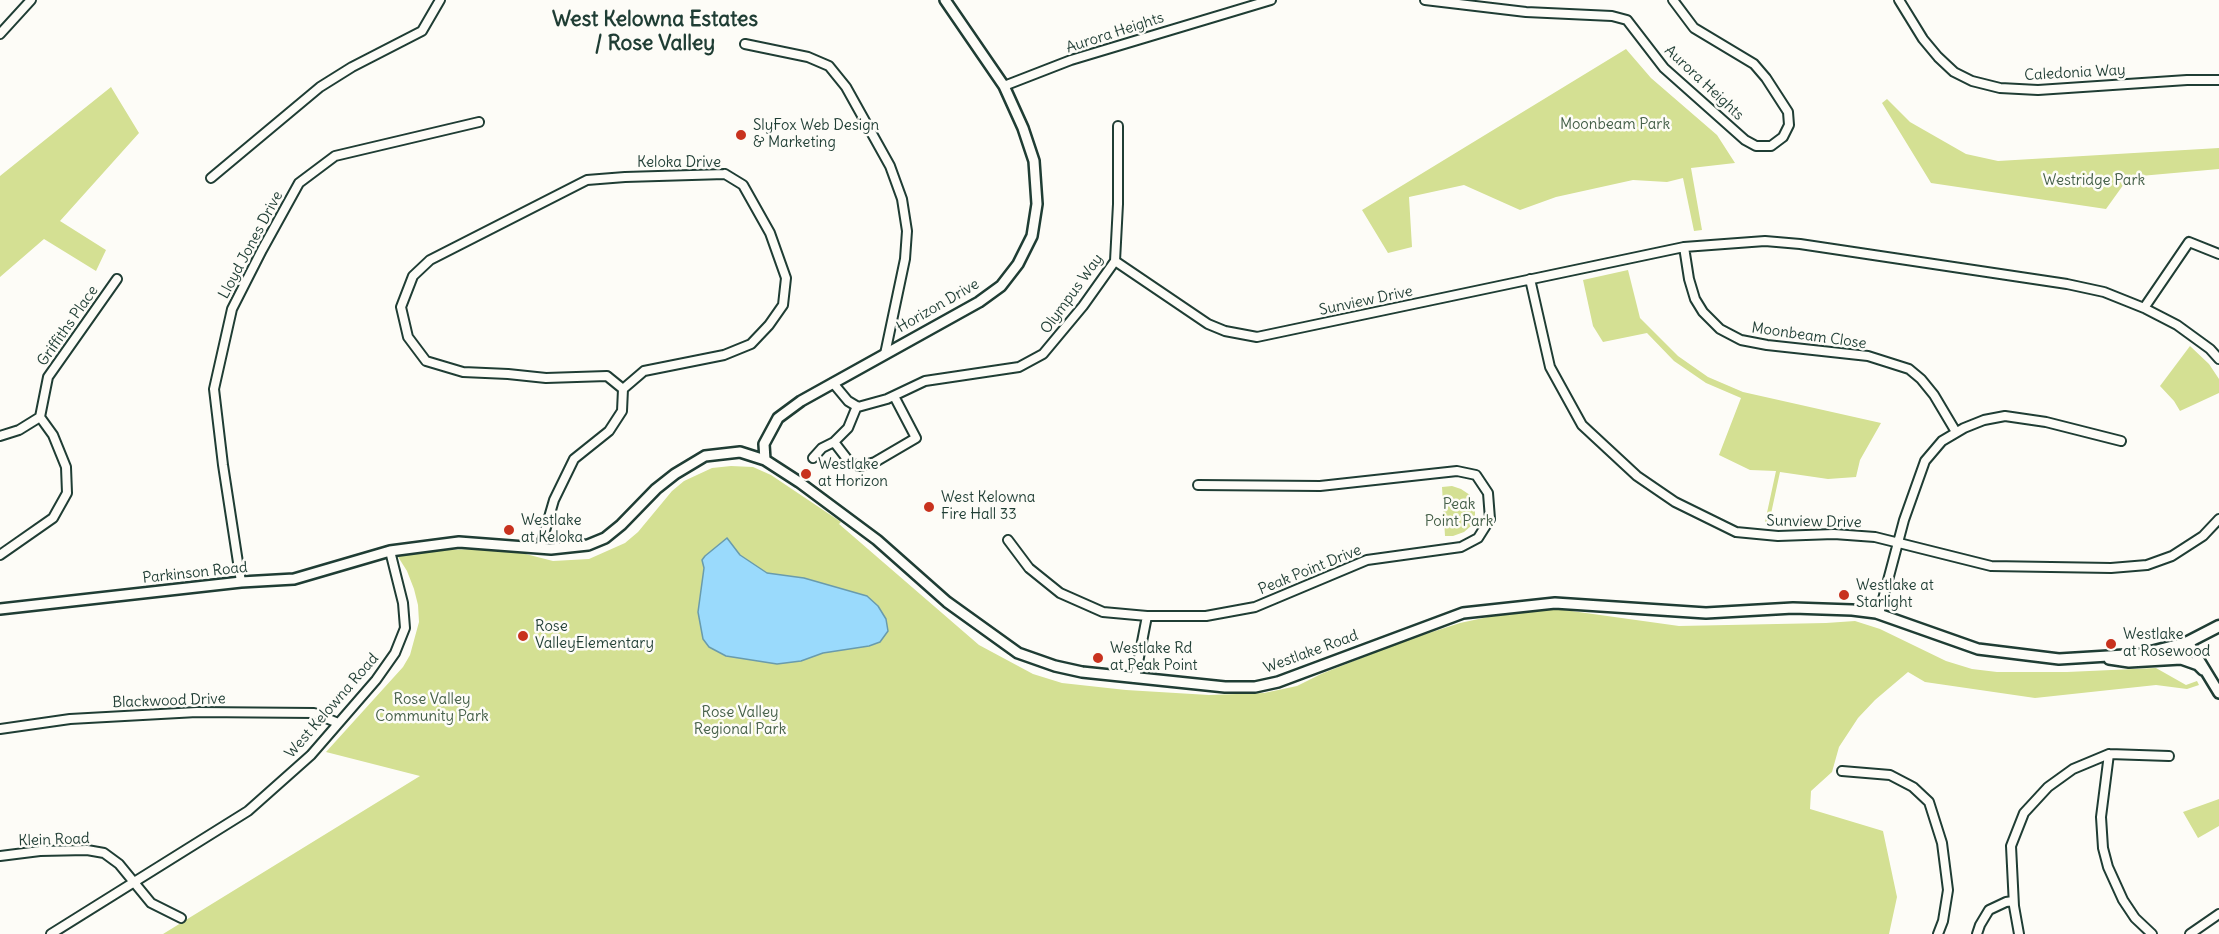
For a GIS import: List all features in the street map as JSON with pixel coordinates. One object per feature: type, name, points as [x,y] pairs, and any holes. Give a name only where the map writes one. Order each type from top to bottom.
[{"type":"main road","name":"Westlake Road","points":[[2188,642],[2219,628]]},
{"type":"street","points":[[0,34],[32,0]]},
{"type":"street","points":[[211,178],[320,87],[352,67],[422,31],[440,0]]},
{"type":"street","name":"Horizon Drive","points":[[765,460],[764,444],[778,418],[801,401],[979,302],[1001,286],[1018,264],[1032,236],[1038,204],[1034,161],[1023,128],[1004,86],[945,0]]},
{"type":"street","name":"Aurora Heights","points":[[1004,86],[1071,60],[1271,0]]},
{"type":"street","name":"Aurora Heights","points":[[1425,0],[1526,12],[1612,16],[1627,20],[1664,68],[1745,140],[1756,146],[1771,146],[1783,137],[1789,125],[1788,112],[1766,78],[1754,64],[1694,28],[1672,0]]},
{"type":"street","name":"Caledonia Way","points":[[1899,0],[1923,39],[1938,57],[1954,72],[1972,81],[2000,88],[2038,90],[2187,80],[2219,81]]},
{"type":"street","points":[[744,44],[808,57],[828,66],[846,87],[890,166],[902,199],[907,231],[905,260],[885,354]]},
{"type":"street","name":"Lloyd Jones Drive","points":[[241,582],[214,388],[232,309],[262,250],[299,183],[335,156],[479,122]]},
{"type":"street","name":"Olympus Way","points":[[858,406],[871,405],[925,381],[1006,371],[1030,362],[1043,354],[1083,306],[1114,261],[1118,204],[1118,126]]},
{"type":"street","name":"Keloka Drive","points":[[725,174],[743,185],[770,233],[786,278],[783,305],[769,326],[751,344],[724,355],[644,371],[623,389],[607,376],[546,378],[463,372],[426,361],[408,337],[401,307],[413,276],[430,260],[587,180],[725,174]]},
{"type":"street","name":"Sunview Drive","points":[[1114,261],[1208,324],[1225,331],[1257,337],[1684,247],[1766,241],[1800,244],[2067,284],[2104,292],[2144,308],[2177,325],[2210,349],[2219,359]]},
{"type":"street","points":[[2144,308],[2189,242],[2219,254]]},
{"type":"street","name":"Moonbeam Close","points":[[1684,247],[1695,299],[1703,312],[1720,329],[1741,340],[1868,356],[1909,369],[1934,395],[1956,432]]},
{"type":"street","name":"Griffiths Place","points":[[40,417],[48,377],[117,279]]},
{"type":"street","name":"Sunview Drive","points":[[1530,279],[1550,367],[1582,425],[1637,476],[1675,502],[1736,532],[1778,536],[1834,534],[1875,537],[1991,566],[2111,568],[2147,565],[2172,556],[2203,536],[2219,519]]},
{"type":"street","points":[[813,458],[848,428],[858,406],[848,400],[833,383]]},
{"type":"street","points":[[540,548],[554,500],[574,459],[609,431],[622,411],[623,389]]},
{"type":"street","points":[[834,442],[850,464],[861,466],[875,462],[916,438],[894,396]]},
{"type":"street","points":[[1879,615],[1904,520],[1924,461],[1942,441],[1984,420],[2005,416],[2046,422],[2121,441]]},
{"type":"street","points":[[0,436],[20,430],[40,417],[53,435],[66,467],[68,493],[53,518],[0,555]]},
{"type":"street","name":"Westlake Road","points":[[390,551],[459,542],[550,549],[588,545],[605,538],[621,525],[656,489],[675,474],[705,456],[740,452],[765,460],[799,482],[877,540],[946,602],[1018,653],[1055,666],[1082,672],[1225,687],[1255,687],[1278,682],[1463,613],[1555,603],[1706,613],[1793,608],[1852,610],[1879,615],[1978,649],[2059,658],[2141,654],[2188,642]]},
{"type":"street","name":"Peak Point Drive","points":[[1008,540],[1029,568],[1060,593],[1103,612],[1147,616],[1206,616],[1255,607],[1367,560],[1461,547],[1478,538],[1490,519],[1488,493],[1476,475],[1457,471],[1320,486],[1198,485]]},
{"type":"street","name":"Parkinson Road","points":[[0,609],[241,582],[294,579],[390,551]]},
{"type":"street","name":"West Kelowna Road","points":[[51,934],[248,811],[310,755],[376,680],[395,653],[405,627],[403,603],[390,551]]},
{"type":"street","points":[[1135,678],[1147,616]]},
{"type":"street","points":[[2188,642],[2219,693]]},
{"type":"street","points":[[2095,656],[2129,662],[2181,659],[2198,665],[2208,674]]},
{"type":"street","name":"Blackwood Drive","points":[[0,729],[70,719],[197,712],[314,713],[338,723]]},
{"type":"street","points":[[2109,754],[2101,817],[2103,848],[2108,867],[2123,900],[2135,918],[2152,934]]},
{"type":"street","points":[[2019,934],[2013,901],[2011,846],[2024,813],[2048,787],[2073,769],[2109,754],[2169,756]]},
{"type":"street","points":[[1842,771],[1890,775],[1913,787],[1929,802],[1942,843],[1948,890],[1943,921],[1938,934]]},
{"type":"street","name":"Klein Road","points":[[0,856],[76,850],[104,853],[119,864],[151,903],[181,918]]},
{"type":"street","points":[[1977,934],[1989,910],[2013,901]]},
{"type":"street","points":[[2190,934],[2219,914]]},
{"type":"green space","name":"Moonbeam Park","points":[[1626,49],[1651,78],[1717,135],[1735,163],[1691,168],[1702,230],[1694,231],[1683,178],[1667,182],[1633,180],[1556,197],[1520,210],[1464,185],[1409,197],[1412,247],[1388,253],[1362,210]]},
{"type":"green space","points":[[111,87],[139,133],[60,221],[106,250],[96,271],[44,239],[0,277],[0,176]]},
{"type":"green space","name":"Westridge Park","points":[[1887,99],[1910,122],[1966,154],[1998,161],[2219,148],[2219,169],[2129,177],[2106,209],[1931,183],[1882,103]]},
{"type":"green space","points":[[1628,270],[1640,318],[1678,356],[1708,377],[1743,392],[1881,423],[1860,460],[1856,477],[1828,479],[1780,472],[1769,523],[1765,522],[1776,471],[1750,470],[1719,455],[1741,398],[1706,383],[1674,361],[1647,333],[1603,342],[1593,326],[1583,280]]},
{"type":"green space","points":[[2190,346],[2209,364],[2219,379],[2219,393],[2180,411],[2160,386]]},
{"type":"green space","name":"Rose Valley Regional Park","points":[[753,467],[771,475],[841,522],[839,524],[979,645],[1033,674],[1062,683],[1209,695],[1264,693],[1297,686],[1404,641],[1460,623],[1511,612],[1557,609],[1679,626],[1855,621],[1880,629],[1946,661],[1972,669],[1997,672],[2067,672],[2156,668],[2186,685],[2197,681],[2199,685],[2187,689],[2156,685],[2035,698],[1925,682],[1908,672],[1858,718],[1839,747],[1832,772],[1811,791],[1810,809],[1883,831],[1897,897],[1889,934],[163,934],[420,776],[326,752],[403,667],[410,655],[419,622],[418,605],[407,571],[395,552],[502,548],[553,561],[589,559],[625,543],[638,532],[672,491],[684,481],[712,468]]},
{"type":"green space","name":"Peak Point Park","points":[[1452,486],[1470,495],[1475,505],[1475,516],[1471,526],[1464,532],[1445,536],[1442,487]]},
{"type":"green space","points":[[2219,799],[2219,826],[2198,838],[2183,812]]},
{"type":"water","points":[[727,538],[740,555],[767,573],[804,578],[867,596],[878,606],[886,619],[888,631],[880,642],[869,646],[823,653],[801,661],[777,664],[726,656],[709,647],[703,639],[698,612],[704,568],[702,560]]},
{"type":"place","name":"SlyFox Web Design & Marketing","points":[[741,135]]},
{"type":"place","name":"Westlake at Horizon","points":[[806,474]]},
{"type":"place","name":"West Kelowna Fire Hall 33","points":[[929,507]]},
{"type":"place","name":"Westlake at Keloka","points":[[509,530]]},
{"type":"place","name":"Westlake at Starlight","points":[[1844,595]]},
{"type":"place","name":"Rose ValleyElementary","points":[[523,636]]},
{"type":"place","name":"Westlake at Rosewood","points":[[2111,644]]},
{"type":"place","name":"Westlake Rd at Peak Point","points":[[1098,658]]},
{"type":"district","name":"West Kelowna Estates / Rose Valley","points":[[655,32]]},
{"type":"park label","name":"Rose Valley Community Park","points":[[432,708]]}]
